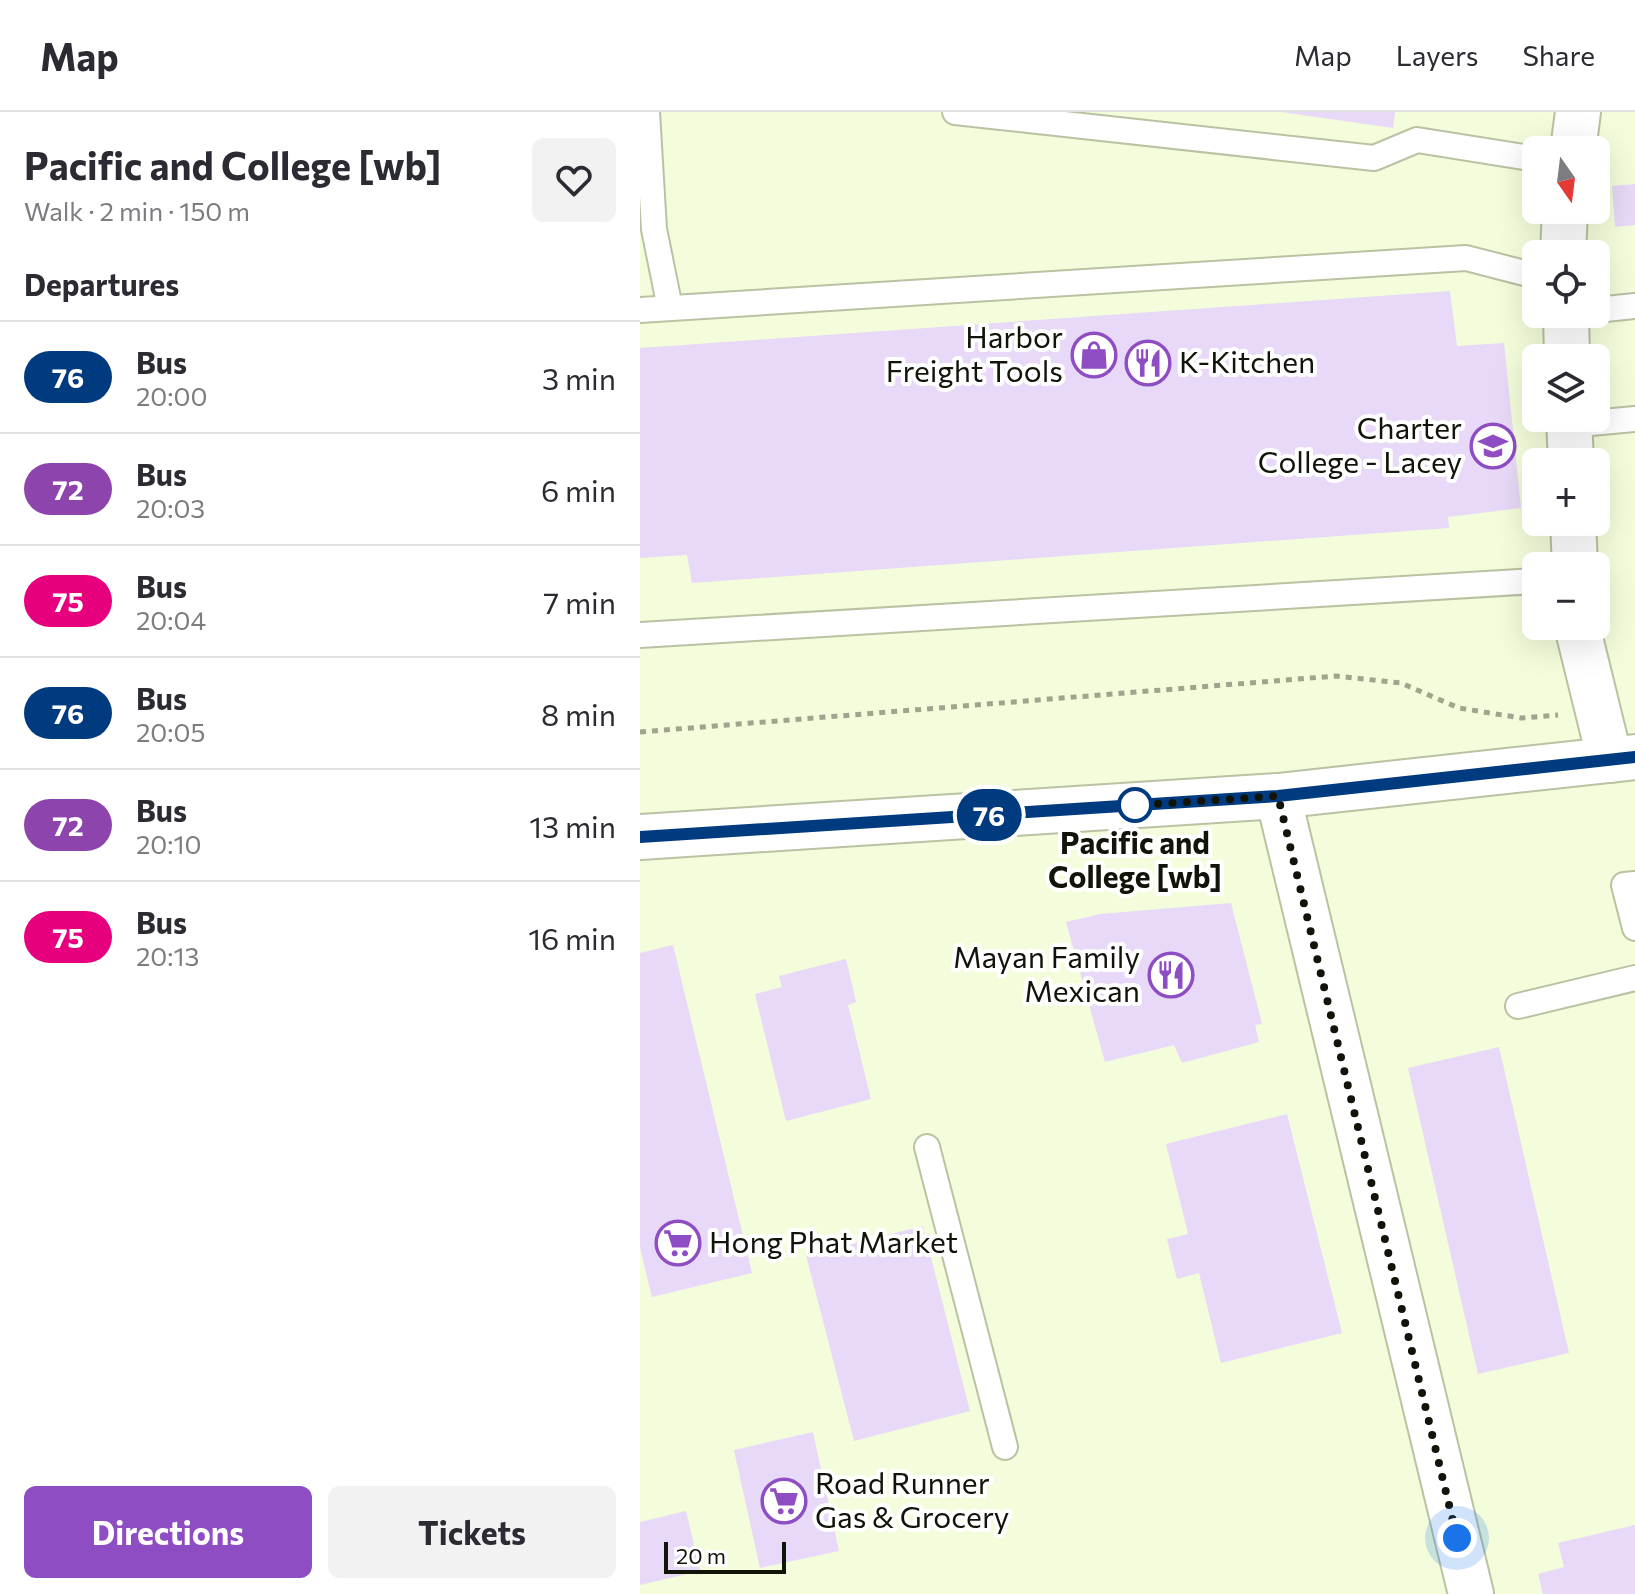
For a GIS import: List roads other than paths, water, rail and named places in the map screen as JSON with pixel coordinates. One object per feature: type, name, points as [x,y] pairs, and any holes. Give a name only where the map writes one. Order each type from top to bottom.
[{"type":"street","points":[[1575,136],[1578,112]]},
{"type":"street","points":[[640,837],[1278,796],[1622,758],[1598,712],[1580,640]]},
{"type":"street","points":[[1278,796],[1471,1594]]},
{"type":"lane","points":[[647,112],[654,229],[670,308]]},
{"type":"lane","points":[[955,112],[1374,158],[1417,140],[1522,157]]},
{"type":"lane","points":[[640,310],[1466,258],[1522,272]]},
{"type":"lane","points":[[1610,309],[1635,306]]},
{"type":"lane","points":[[1570,435],[1635,419]]},
{"type":"lane","points":[[640,635],[1522,582]]},
{"type":"lane","points":[[1635,884],[1624,885],[1635,928]]},
{"type":"lane","points":[[1518,1006],[1635,978]]},
{"type":"lane","points":[[927,1147],[1005,1447]]},
{"type":"place","name":"Harbor Freight Tools","points":[[1094,355]]},
{"type":"place","name":"K-Kitchen","points":[[1148,363]]},
{"type":"place","name":"Charter College - Lacey","points":[[1493,446]]},
{"type":"place","name":"Pacific and College [wb]","points":[[1135,805]]},
{"type":"place","name":"Mayan Family Mexican","points":[[1171,975]]},
{"type":"place","name":"Hong Phat Market","points":[[678,1243]]},
{"type":"place","name":"Road Runner Gas & Grocery","points":[[784,1501]]}]
